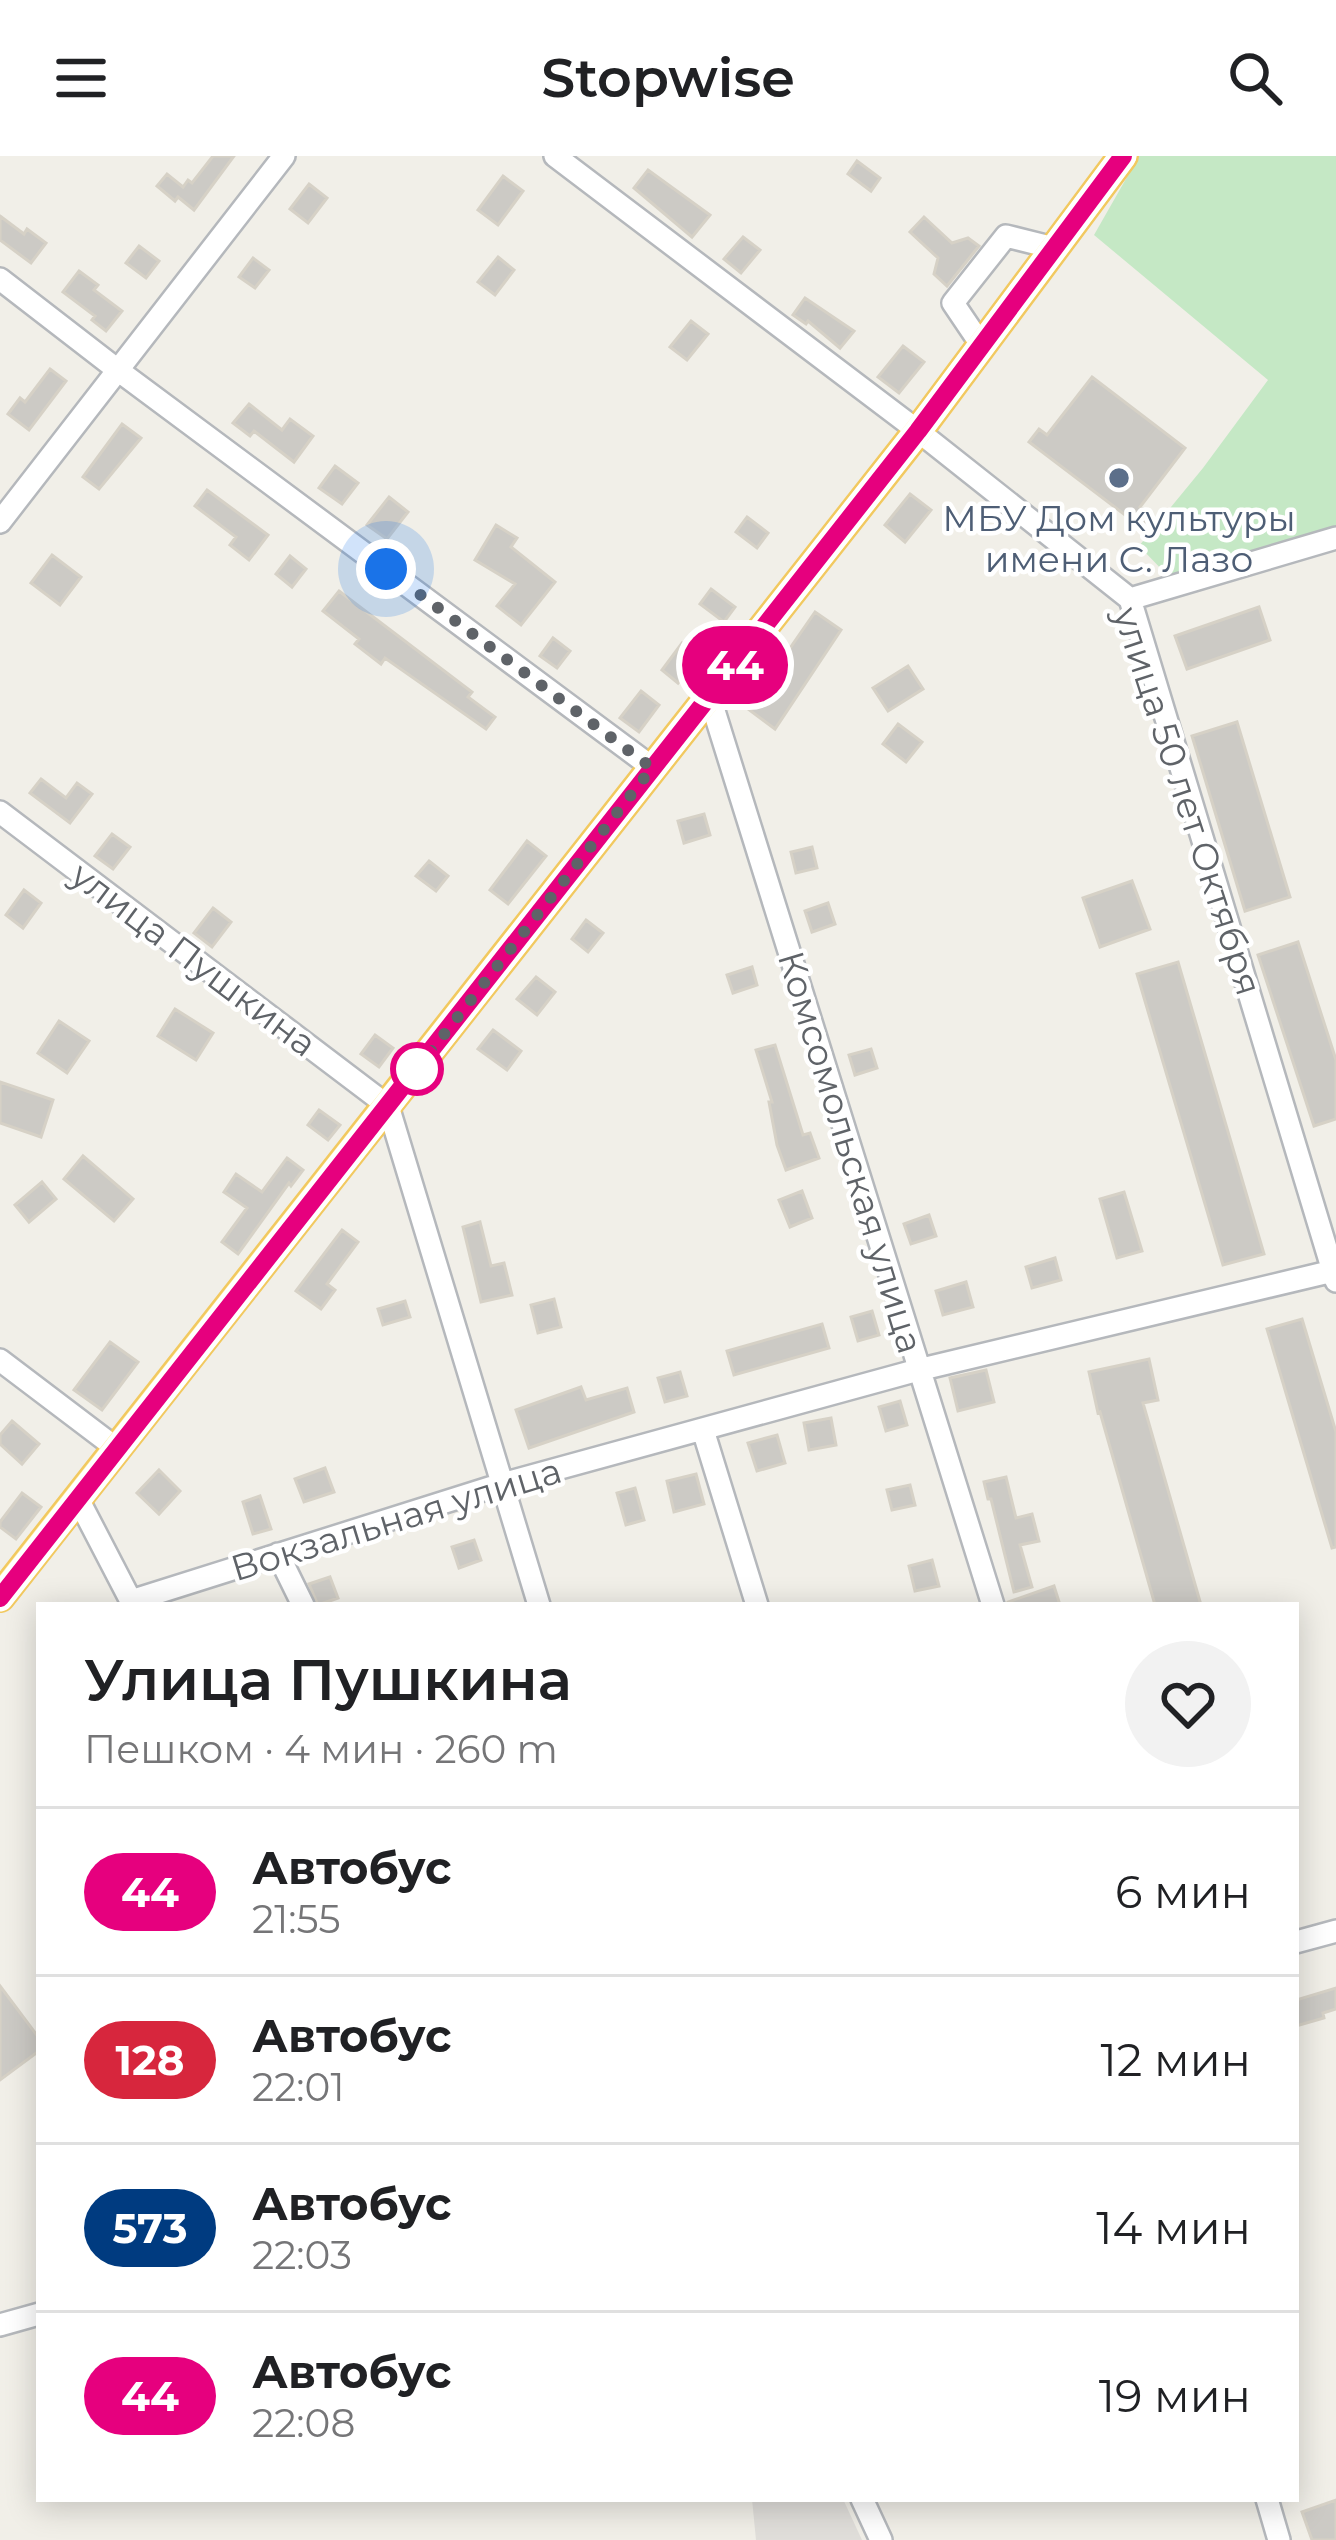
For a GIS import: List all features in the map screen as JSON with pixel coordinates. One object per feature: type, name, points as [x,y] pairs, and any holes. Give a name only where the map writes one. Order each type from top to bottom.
[{"type":"main road","points":[[0,1598],[918,431],[1123,156]]},
{"type":"street","points":[[0,522],[284,156]]},
{"type":"street","name":"улица 50 лет Октября","points":[[555,156],[918,431],[1130,599],[1328,1222],[1334,1276]]},
{"type":"street","points":[[982,346],[953,303],[1006,236],[1054,248]]},
{"type":"street","points":[[0,279],[652,768]]},
{"type":"street","points":[[1130,599],[1336,538]]},
{"type":"street","name":"Комсомольская улица","points":[[710,698],[992,1602]]},
{"type":"street","name":"улица Пушкина","points":[[0,812],[388,1106]]},
{"type":"street","points":[[388,1106],[537,1602]]},
{"type":"street","name":"Вокзальная улица","points":[[135,1602],[502,1484],[918,1370],[1334,1276]]},
{"type":"street","points":[[0,1360],[116,1448]]},
{"type":"street","points":[[703,1430],[756,1602]]},
{"type":"street","name":"Вокзальная улица","points":[[78,1499],[131,1602]]},
{"type":"street","points":[[278,1554],[301,1602]]},
{"type":"street","points":[[1299,1941],[1336,1931]]},
{"type":"street","points":[[0,2325],[36,2315]]},
{"type":"street","points":[[863,2502],[880,2540]]},
{"type":"street","points":[[1268,2502],[1279,2540]]},
{"type":"shaded area","points":[[752,2502],[844,2502],[862,2540],[756,2540]]},
{"type":"green space","points":[[1139,156],[1336,156],[1336,533],[1170,578],[1139,546],[1268,380],[1094,235]]},
{"type":"building","points":[[213,156],[234,156],[194,210],[157,186],[167,174],[183,187],[188,180],[192,183]]},
{"type":"building","points":[[857,161],[880,178],[871,191],[848,174]]},
{"type":"building","points":[[648,170],[710,215],[692,237],[634,188]]},
{"type":"building","points":[[503,176],[523,191],[498,225],[478,210]]},
{"type":"building","points":[[309,184],[327,198],[308,223],[290,209]]},
{"type":"building","points":[[0,216],[46,243],[31,263],[0,240]]},
{"type":"building","points":[[924,217],[952,243],[968,238],[979,246],[947,286],[934,274],[938,258],[910,232]]},
{"type":"building","points":[[743,237],[760,250],[741,273],[724,259]]},
{"type":"building","points":[[139,246],[159,261],[146,278],[126,263]]},
{"type":"building","points":[[498,257],[514,270],[495,295],[478,282]]},
{"type":"building","points":[[253,258],[269,270],[255,288],[239,277]]},
{"type":"building","points":[[79,271],[98,285],[94,290],[122,311],[106,331],[92,320],[95,316],[63,292]]},
{"type":"building","points":[[805,298],[854,331],[840,348],[808,321],[793,315]]},
{"type":"building","points":[[691,321],[708,334],[687,360],[670,347]]},
{"type":"building","points":[[903,346],[924,362],[899,393],[878,377]]},
{"type":"building","points":[[50,369],[66,381],[29,430],[8,414],[20,398],[25,402]]},
{"type":"building","name":"МБУ Дом культуры имени С. Лазо","points":[[1092,377],[1185,448],[1140,507],[1150,514],[1141,527],[1029,442],[1039,429],[1047,435]]},
{"type":"building","points":[[249,404],[282,430],[290,419],[313,436],[294,462],[254,431],[250,436],[233,423]]},
{"type":"building","points":[[122,424],[141,438],[99,489],[83,477]]},
{"type":"building","points":[[335,466],[358,483],[342,504],[319,488]]},
{"type":"building","points":[[207,490],[268,535],[249,560],[230,545],[236,537],[195,506]]},
{"type":"building","points":[[910,494],[931,510],[905,542],[885,525]]},
{"type":"building","points":[[389,497],[408,512],[387,539],[367,525]]},
{"type":"building","points":[[747,517],[768,533],[757,548],[736,532]]},
{"type":"building","points":[[496,525],[517,538],[511,547],[555,582],[521,625],[497,606],[515,584],[475,560]]},
{"type":"building","points":[[52,555],[81,577],[60,605],[31,583]]},
{"type":"building","points":[[290,556],[306,569],[292,587],[276,574]]},
{"type":"building","points":[[711,589],[735,607],[724,622],[700,604]]},
{"type":"building","points":[[339,591],[472,692],[468,697],[495,717],[486,729],[385,658],[381,664],[355,644],[359,639],[323,611]]},
{"type":"building","points":[[1259,607],[1270,640],[1187,669],[1175,636]]},
{"type":"building","points":[[815,612],[841,630],[775,729],[748,709]]},
{"type":"building","points":[[553,638],[570,651],[557,668],[540,656]]},
{"type":"building","points":[[682,643],[699,655],[678,683],[662,670]]},
{"type":"building","points":[[908,666],[923,689],[888,711],[873,688]]},
{"type":"building","points":[[641,691],[659,705],[639,732],[620,718]]},
{"type":"building","points":[[1237,722],[1290,897],[1245,911],[1192,736]]},
{"type":"building","points":[[898,724],[922,742],[906,762],[883,744]]},
{"type":"building","points":[[41,779],[66,798],[77,783],[92,794],[70,823],[30,793]]},
{"type":"building","points":[[704,814],[710,835],[684,843],[678,821]]},
{"type":"building","points":[[112,834],[130,847],[113,869],[95,856]]},
{"type":"building","points":[[527,841],[546,856],[508,904],[490,890]]},
{"type":"building","points":[[812,847],[817,868],[796,873],[791,852]]},
{"type":"building","points":[[429,861],[448,876],[436,891],[416,876]]},
{"type":"building","points":[[1132,881],[1150,929],[1100,947],[1083,898]]},
{"type":"building","points":[[24,890],[41,903],[23,928],[6,915]]},
{"type":"building","points":[[828,903],[835,924],[812,932],[805,911]]},
{"type":"building","points":[[213,908],[231,922],[212,947],[194,933]]},
{"type":"building","points":[[586,920],[603,933],[588,952],[572,939]]},
{"type":"building","points":[[1298,942],[1336,1060],[1336,1119],[1314,1126],[1258,955]]},
{"type":"building","points":[[1178,962],[1264,1254],[1223,1265],[1137,974]]},
{"type":"building","points":[[752,967],[757,985],[733,993],[727,975]]},
{"type":"building","points":[[536,977],[555,992],[537,1015],[517,999]]},
{"type":"building","points":[[175,1009],[213,1033],[196,1060],[158,1036]]},
{"type":"building","points":[[59,1021],[89,1041],[67,1073],[38,1053]]},
{"type":"building","points":[[493,1030],[521,1051],[507,1070],[478,1049]]},
{"type":"building","points":[[375,1035],[393,1048],[379,1067],[361,1054]]},
{"type":"building","points":[[775,1045],[803,1135],[810,1133],[819,1158],[786,1170],[756,1050]]},
{"type":"building","points":[[871,1049],[877,1068],[855,1075],[849,1055]]},
{"type":"building","points":[[0,1082],[53,1100],[41,1137],[0,1123]]},
{"type":"building","points":[[319,1110],[340,1125],[328,1140],[308,1125]]},
{"type":"building","points":[[83,1156],[133,1199],[114,1221],[64,1179]]},
{"type":"building","points":[[287,1158],[303,1170],[238,1254],[222,1242],[247,1208],[224,1192],[236,1174],[262,1192]]},
{"type":"building","points":[[42,1182],[56,1199],[29,1222],[15,1205]]},
{"type":"building","points":[[802,1191],[812,1218],[790,1227],[779,1200]]},
{"type":"building","points":[[1124,1192],[1142,1251],[1117,1258],[1100,1199]]},
{"type":"building","points":[[929,1215],[936,1236],[911,1244],[904,1224]]},
{"type":"building","points":[[480,1222],[491,1266],[504,1263],[512,1295],[481,1302],[463,1227]]},
{"type":"building","points":[[342,1230],[358,1242],[327,1284],[335,1290],[321,1309],[296,1291]]},
{"type":"building","points":[[1055,1258],[1061,1280],[1032,1288],[1026,1267]]},
{"type":"building","points":[[966,1282],[973,1307],[943,1315],[936,1291]]},
{"type":"building","points":[[554,1299],[561,1327],[538,1333],[531,1305]]},
{"type":"building","points":[[405,1301],[410,1317],[383,1325],[378,1309]]},
{"type":"building","points":[[872,1311],[879,1335],[858,1341],[851,1317]]},
{"type":"building","points":[[1302,1319],[1336,1432],[1336,1547],[1332,1548],[1267,1329]]},
{"type":"building","points":[[822,1324],[829,1348],[734,1375],[727,1351]]},
{"type":"building","points":[[110,1342],[138,1362],[102,1410],[74,1390]]},
{"type":"building","points":[[1149,1359],[1158,1400],[1143,1403],[1200,1602],[1154,1602],[1089,1372]]},
{"type":"building","points":[[986,1370],[994,1402],[958,1411],[950,1378]]},
{"type":"building","points":[[680,1372],[687,1396],[665,1402],[658,1378]]},
{"type":"building","points":[[581,1387],[586,1400],[627,1388],[634,1412],[529,1448],[516,1410]]},
{"type":"building","points":[[900,1401],[907,1425],[886,1431],[879,1407]]},
{"type":"building","points":[[831,1418],[836,1445],[809,1450],[804,1423]]},
{"type":"building","points":[[12,1421],[39,1444],[22,1464],[0,1444],[0,1435]]},
{"type":"building","points":[[777,1435],[785,1463],[757,1471],[748,1443]]},
{"type":"building","points":[[325,1468],[334,1492],[304,1502],[295,1479]]},
{"type":"building","points":[[159,1470],[180,1491],[159,1514],[137,1493]]},
{"type":"building","points":[[696,1474],[704,1504],[674,1512],[667,1481]]},
{"type":"building","points":[[1006,1477],[1016,1518],[1032,1514],[1039,1541],[1020,1545],[1032,1587],[1014,1592],[984,1482]]},
{"type":"building","points":[[910,1485],[915,1505],[892,1510],[887,1490]]},
{"type":"building","points":[[635,1488],[644,1520],[626,1525],[617,1493]]},
{"type":"building","points":[[22,1493],[41,1507],[16,1539],[0,1522]]},
{"type":"building","points":[[260,1496],[271,1529],[253,1534],[243,1502]]},
{"type":"building","points":[[474,1540],[481,1560],[459,1568],[452,1547]]},
{"type":"building","points":[[932,1560],[939,1586],[915,1591],[909,1566]]},
{"type":"building","points":[[330,1577],[338,1598],[317,1602],[309,1584]]},
{"type":"building","points":[[1054,1586],[1059,1602],[1008,1602]]},
{"type":"building","points":[[0,1986],[36,2034],[36,2053],[0,2080]]},
{"type":"building","points":[[1336,1988],[1336,2009],[1299,2025],[1299,1999]]},
{"type":"building","points":[[1336,2500],[1336,2540],[1312,2540],[1302,2512]]},
{"type":"bus line","name":"44","points":[[0,1598],[918,431],[1123,156]]},
{"type":"place","name":"МБУ Дом культуры имени С. Лазо","points":[[1119,478]]},
{"type":"route","points":[[386,569],[652,768],[417,1069]]}]
